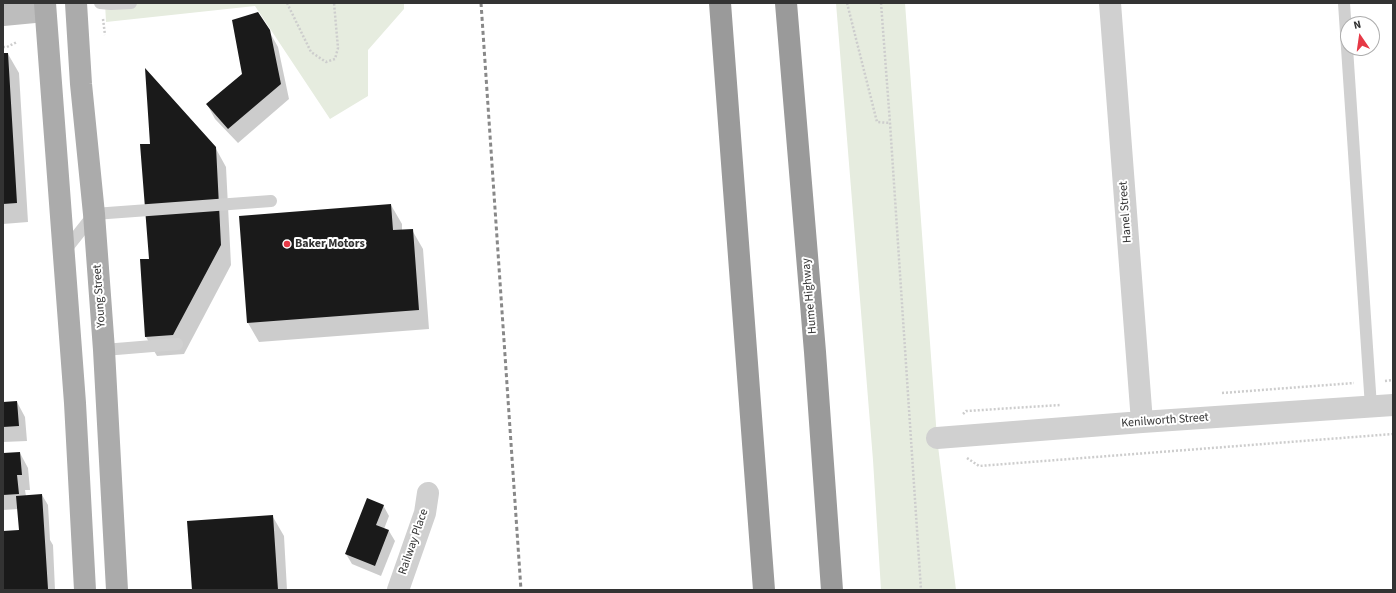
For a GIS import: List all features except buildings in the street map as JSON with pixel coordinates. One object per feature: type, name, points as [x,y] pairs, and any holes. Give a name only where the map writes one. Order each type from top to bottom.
[{"type":"highway","points":[[720,3],[764,590]]},
{"type":"highway","name":"Hume Highway","points":[[786,3],[815,352],[832,590]]},
{"type":"main road","points":[[3,15],[67,3]]},
{"type":"main road","name":"Young Street","points":[[76,3],[81,84],[94,214],[104,350],[117,590]]},
{"type":"main road","points":[[45,7],[75,411],[85,590]]},
{"type":"street","name":"Hanel Street","points":[[1110,3],[1142,422]]},
{"type":"street","name":"Kenilworth Street","points":[[937,438],[1393,405]]},
{"type":"street","name":"Railway Place","points":[[398,590],[425,513],[428,492]]},
{"type":"lane","points":[[100,3],[130,3]]},
{"type":"lane","points":[[1344,3],[1371,407]]},
{"type":"lane","points":[[64,252],[94,214],[271,201]]},
{"type":"lane","points":[[104,350],[177,344]]},
{"type":"path","points":[[286,3],[311,52],[326,62],[335,59],[338,48],[334,3]]},
{"type":"path","points":[[847,3],[877,122],[890,123]]},
{"type":"path","points":[[881,3],[921,590]]},
{"type":"path","points":[[3,47],[8,47],[17,42]]},
{"type":"shaded area","points":[[105,3],[404,3],[404,9],[368,50],[368,96],[330,119],[255,6],[106,22]]},
{"type":"shaded area","points":[[836,3],[905,3],[937,438],[956,590],[881,590],[873,460]]},
{"type":"railway","points":[[481,3],[521,590]]},
{"type":"place","name":"Baker Motors","points":[[287,244]]}]
